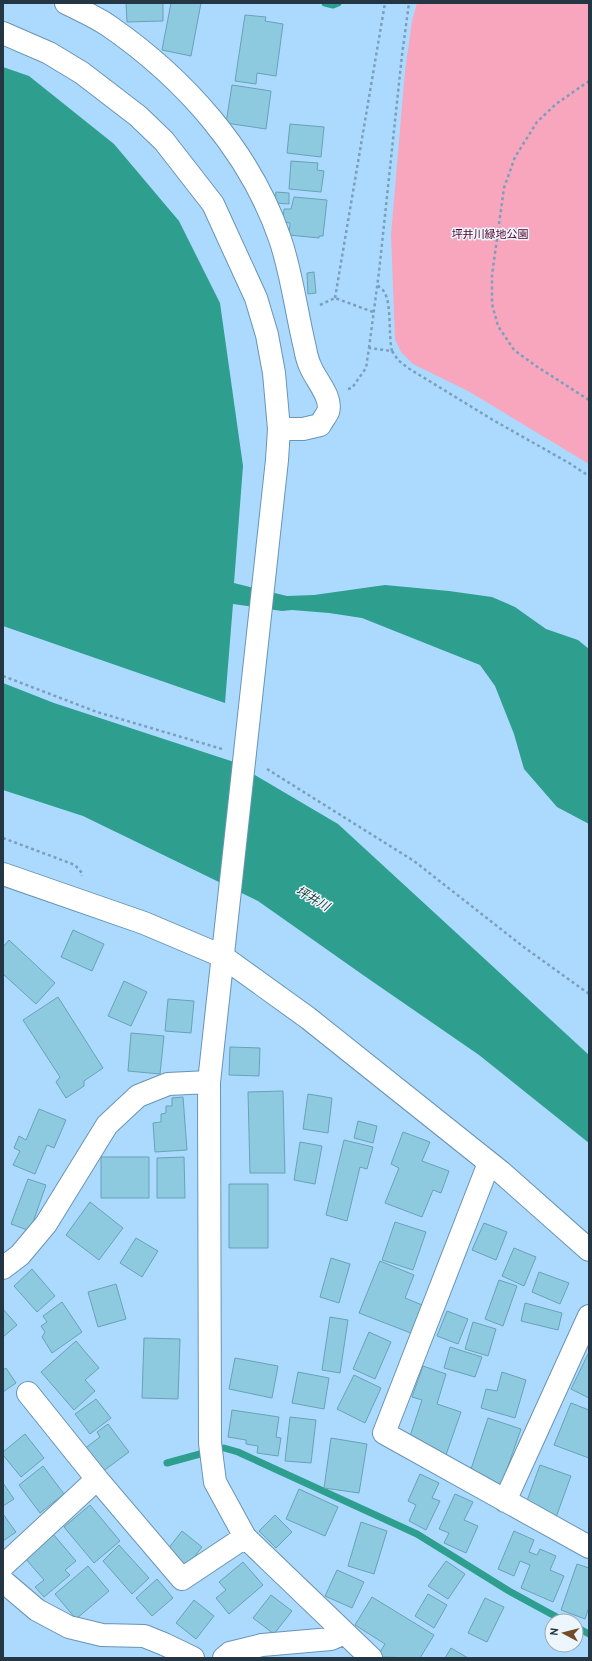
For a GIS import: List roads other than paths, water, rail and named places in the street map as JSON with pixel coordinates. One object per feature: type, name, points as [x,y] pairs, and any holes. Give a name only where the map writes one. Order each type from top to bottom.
[{"type":"street","points":[[66,3],[108,25],[158,63],[198,102],[238,154],[264,197],[280,238],[291,276],[298,316],[310,366],[327,398],[328,411],[320,425],[303,429],[279,429]]},
{"type":"street","points":[[3,33],[49,53],[82,73],[138,116],[164,141],[213,204],[256,298],[267,335],[274,373],[279,429],[277,460],[249,728],[226,919],[209,1082],[210,1443],[215,1482],[245,1537],[371,1658]]},
{"type":"street","points":[[3,874],[144,923],[222,956],[308,1018],[489,1163],[589,1250]]},
{"type":"street","points":[[3,1268],[20,1255],[46,1224],[108,1125],[138,1096],[168,1084],[209,1082]]},
{"type":"street","points":[[489,1163],[384,1433],[589,1547]]},
{"type":"street","points":[[505,1501],[589,1316]]},
{"type":"street","points":[[28,1393],[97,1479],[182,1579],[245,1537]]},
{"type":"street","points":[[3,1566],[97,1479]]},
{"type":"street","points":[[3,1581],[37,1610],[69,1627],[102,1635],[144,1636],[193,1658]]},
{"type":"street","points":[[224,1658],[230,1653],[262,1644],[331,1639],[345,1633]]},
{"type":"water","points":[[3,67],[29,76],[114,144],[179,221],[220,303],[243,466],[234,583],[287,596],[314,595],[385,585],[492,597],[515,607],[546,629],[578,640],[589,649],[589,824],[557,807],[524,769],[514,734],[495,686],[480,665],[362,618],[329,613],[292,610],[282,611],[233,604],[225,703],[3,626]]},
{"type":"water","name":"坪井川","points":[[3,683],[54,703],[231,761],[338,824],[589,1055],[589,1143],[479,1055],[258,901],[83,816],[3,790]]},
{"type":"waterway","points":[[325,3],[333,5],[338,3]]},
{"type":"waterway","points":[[224,1448],[238,1452],[417,1534],[509,1591],[549,1613]]},
{"type":"waterway","points":[[167,1463],[200,1454]]},
{"type":"waterway","points":[[584,1631],[589,1634]]},
{"type":"park label","name":"坪井川緑地公園","points":[[490,234]]}]
